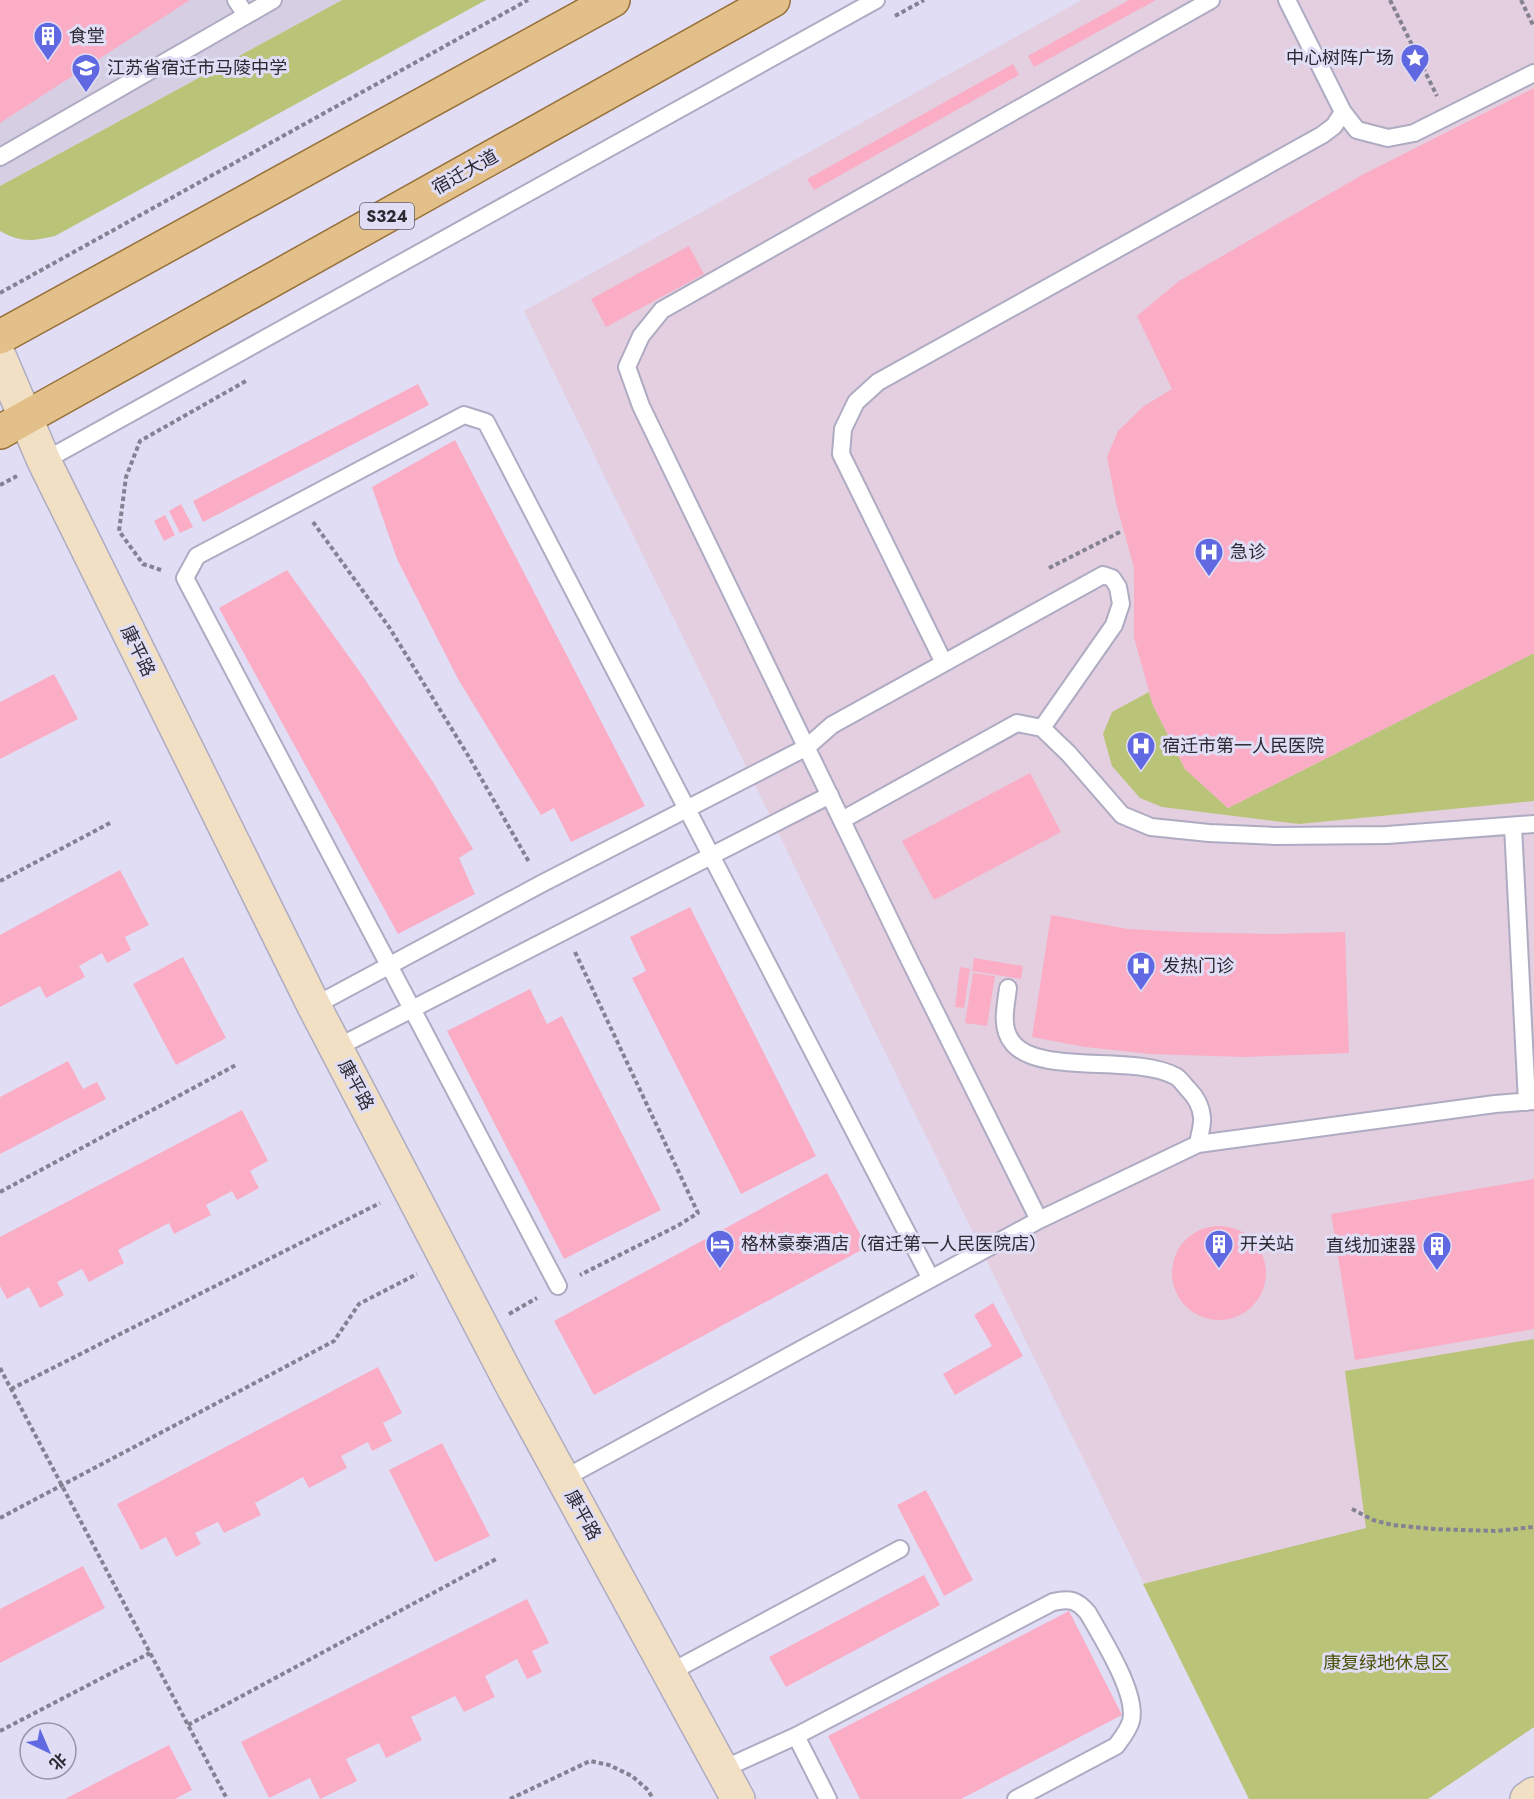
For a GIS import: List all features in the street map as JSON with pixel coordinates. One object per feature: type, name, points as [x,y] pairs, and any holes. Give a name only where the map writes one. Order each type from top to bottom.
[{"type":"main road","points":[[0,337],[614,0]]},
{"type":"main road","name":"宿迁大道","points":[[13,425],[773,0]]},
{"type":"street","name":"康平路","points":[[0,358],[13,425],[44,461],[314,1006],[563,1479],[738,1799]]},
{"type":"street","points":[[1527,1799],[1534,1794]]},
{"type":"lane","points":[[236,0],[246,15]]},
{"type":"lane","points":[[0,157],[273,0]]},
{"type":"lane","points":[[44,461],[876,0]]},
{"type":"lane","points":[[1039,1220],[641,406],[627,367],[641,336],[662,310],[1212,0]]},
{"type":"lane","points":[[1287,0],[1343,112],[1357,130],[1388,138],[1414,133],[1534,73]]},
{"type":"lane","points":[[944,663],[841,454],[843,429],[856,402],[878,382],[1322,135],[1335,126],[1343,112]]},
{"type":"lane","points":[[558,1286],[185,578],[196,556],[464,415],[486,422],[931,1279]]},
{"type":"lane","points":[[314,1006],[542,884],[807,747],[832,724],[1103,575],[1112,578],[1118,587],[1121,604],[1114,625],[1042,728]]},
{"type":"lane","points":[[842,820],[1017,723],[1042,728],[1076,762],[1122,815],[1151,827],[1275,836],[1387,835],[1534,824]]},
{"type":"lane","points":[[336,1048],[830,795]]},
{"type":"lane","points":[[563,1479],[1039,1220],[1198,1144],[1495,1104],[1531,1102],[1513,826]]},
{"type":"lane","points":[[1008,988],[1005,1011],[1006,1027],[1011,1041],[1026,1054],[1042,1059],[1142,1067],[1176,1076],[1195,1096],[1203,1118],[1198,1144]]},
{"type":"lane","points":[[669,1673],[900,1549]]},
{"type":"lane","points":[[721,1770],[796,1736],[1053,1602],[1068,1599],[1078,1602],[1088,1613],[1129,1690],[1132,1707],[1131,1721],[1126,1733],[1116,1746],[1016,1799]]},
{"type":"lane","points":[[796,1736],[828,1799]]},
{"type":"path","points":[[0,293],[528,0]]},
{"type":"path","points":[[893,17],[924,0]]},
{"type":"path","points":[[1390,0],[1447,117]]},
{"type":"path","points":[[1521,0],[1534,27]]},
{"type":"path","points":[[185,578],[143,564],[119,531],[126,477],[140,441],[254,376]]},
{"type":"path","points":[[1049,568],[1120,532]]},
{"type":"path","points":[[0,881],[110,823]]},
{"type":"path","points":[[0,1192],[236,1065]]},
{"type":"path","points":[[11,1389],[410,1189]]},
{"type":"path","points":[[0,1518],[334,1341],[359,1304],[446,1259]]},
{"type":"path","points":[[0,1368],[227,1799]]},
{"type":"path","points":[[1352,1509],[1373,1520],[1392,1526],[1495,1531],[1534,1527]]},
{"type":"path","points":[[188,1725],[498,1558]]},
{"type":"path","points":[[0,1731],[150,1653]]},
{"type":"path","points":[[510,1799],[590,1761],[609,1765],[632,1776],[648,1790],[653,1799]]},
{"type":"shaded area","name":"江苏省宿迁市马陵中学","points":[[0,0],[342,0],[0,186]]},
{"type":"shaded area","name":"宿迁市第一人民医院","points":[[1082,0],[1534,0],[1534,1727],[1428,1799],[1249,1799],[524,311]]},
{"type":"green space","points":[[342,0],[486,0],[55,236],[27,240],[14,238],[0,231],[0,186]]},
{"type":"green space","points":[[1534,653],[1534,801],[1299,824],[1162,807],[1140,798],[1112,766],[1103,734],[1112,712],[1149,692],[1153,705],[1185,769],[1228,808]]},
{"type":"green space","name":"康复绿地休息区","points":[[1534,1339],[1534,1727],[1428,1799],[1249,1799],[1143,1584],[1366,1528],[1345,1371]]},
{"type":"building","name":"食堂","points":[[0,0],[190,0],[0,123]]},
{"type":"building","points":[[1129,0],[1156,0],[1034,67],[1028,56]]},
{"type":"building","points":[[1013,64],[1019,75],[814,190],[807,179]]},
{"type":"building","points":[[1534,88],[1534,653],[1228,808],[1185,769],[1153,705],[1134,638],[1134,568],[1116,503],[1107,457],[1118,431],[1144,406],[1172,389],[1137,316],[1179,281],[1362,175]]},
{"type":"building","points":[[689,246],[704,274],[606,327],[591,299]]},
{"type":"building","points":[[418,384],[429,405],[203,522],[193,501]]},
{"type":"building","points":[[455,440],[645,806],[571,842],[554,808],[541,815],[458,679],[397,559],[372,487]]},
{"type":"building","points":[[181,504],[193,527],[180,533],[169,511]]},
{"type":"building","points":[[165,515],[175,535],[164,541],[154,521]]},
{"type":"building","points":[[287,570],[362,675],[433,782],[473,849],[459,858],[475,894],[398,934],[219,608]]},
{"type":"building","points":[[54,674],[78,719],[0,759],[0,702]]},
{"type":"building","points":[[1030,773],[1061,832],[934,900],[902,841]]},
{"type":"building","points":[[120,870],[149,925],[125,937],[131,950],[107,963],[102,953],[79,966],[85,977],[46,998],[40,986],[0,1007],[0,935]]},
{"type":"building","points":[[690,907],[816,1156],[741,1194],[632,978],[646,971],[630,937]]},
{"type":"building","points":[[1051,915],[1128,929],[1272,934],[1345,932],[1349,1053],[1244,1057],[1150,1054],[1085,1047],[1032,1037]]},
{"type":"building","points":[[183,957],[226,1038],[176,1065],[133,984]]},
{"type":"building","points":[[974,958],[1023,966],[1021,979],[972,971]]},
{"type":"building","points":[[960,967],[970,969],[964,1008],[955,1007]]},
{"type":"building","points":[[973,973],[995,976],[987,1026],[965,1023]]},
{"type":"building","points":[[530,989],[547,1024],[562,1016],[661,1210],[564,1259],[447,1031]]},
{"type":"building","points":[[68,1061],[83,1089],[97,1082],[106,1099],[0,1154],[0,1097]]},
{"type":"building","points":[[242,1110],[268,1161],[250,1171],[259,1188],[237,1200],[232,1191],[206,1205],[211,1215],[174,1234],[169,1223],[118,1250],[124,1263],[89,1282],[82,1269],[57,1282],[64,1295],[40,1308],[29,1287],[7,1299],[0,1286],[0,1237]]},
{"type":"building","points":[[827,1173],[867,1247],[594,1395],[554,1321]]},
{"type":"building","name":"直线加速器","points":[[1534,1179],[1534,1329],[1355,1360],[1331,1214]]},
{"type":"building","name":"开关站","points":[[1219,1226],[1237,1230],[1252,1240],[1262,1255],[1266,1273],[1262,1291],[1252,1306],[1237,1316],[1219,1320],[1201,1316],[1186,1306],[1176,1291],[1172,1273],[1176,1255],[1186,1240],[1201,1230]]},
{"type":"building","points":[[993,1303],[1023,1356],[955,1395],[943,1374],[992,1346],[974,1315]]},
{"type":"building","points":[[378,1367],[402,1413],[383,1423],[392,1441],[372,1451],[368,1442],[341,1456],[347,1468],[309,1488],[303,1477],[255,1503],[261,1515],[224,1533],[218,1522],[195,1533],[201,1544],[176,1557],[166,1537],[141,1550],[117,1504]]},
{"type":"building","points":[[442,1443],[490,1536],[435,1562],[389,1470]]},
{"type":"building","points":[[926,1490],[973,1580],[944,1596],[897,1505]]},
{"type":"building","points":[[83,1566],[105,1608],[0,1663],[0,1609]]},
{"type":"building","points":[[924,1575],[940,1605],[786,1687],[769,1657]]},
{"type":"building","points":[[527,1599],[549,1643],[532,1651],[542,1672],[527,1679],[517,1659],[485,1676],[495,1697],[464,1712],[455,1696],[411,1717],[422,1740],[386,1758],[379,1743],[346,1759],[357,1781],[320,1799],[310,1778],[269,1798],[241,1742]]},
{"type":"building","points":[[1069,1611],[1122,1715],[961,1799],[860,1799],[828,1736]]},
{"type":"building","points":[[169,1745],[192,1790],[175,1799],[65,1799]]},
{"type":"place","name":"食堂","points":[[48,62]]},
{"type":"place","name":"中心树阵广场","points":[[1415,84]]},
{"type":"place","name":"江苏省宿迁市马陵中学","points":[[86,94]]},
{"type":"place","name":"急诊","points":[[1209,578]]},
{"type":"place","name":"宿迁市第一人民医院","points":[[1141,772]]},
{"type":"place","name":"发热门诊","points":[[1141,992]]},
{"type":"place","name":"格林豪泰酒店（宿迁第一人民医院店）","points":[[720,1270]]},
{"type":"place","name":"开关站","points":[[1219,1270]]},
{"type":"place","name":"直线加速器","points":[[1437,1272]]}]
